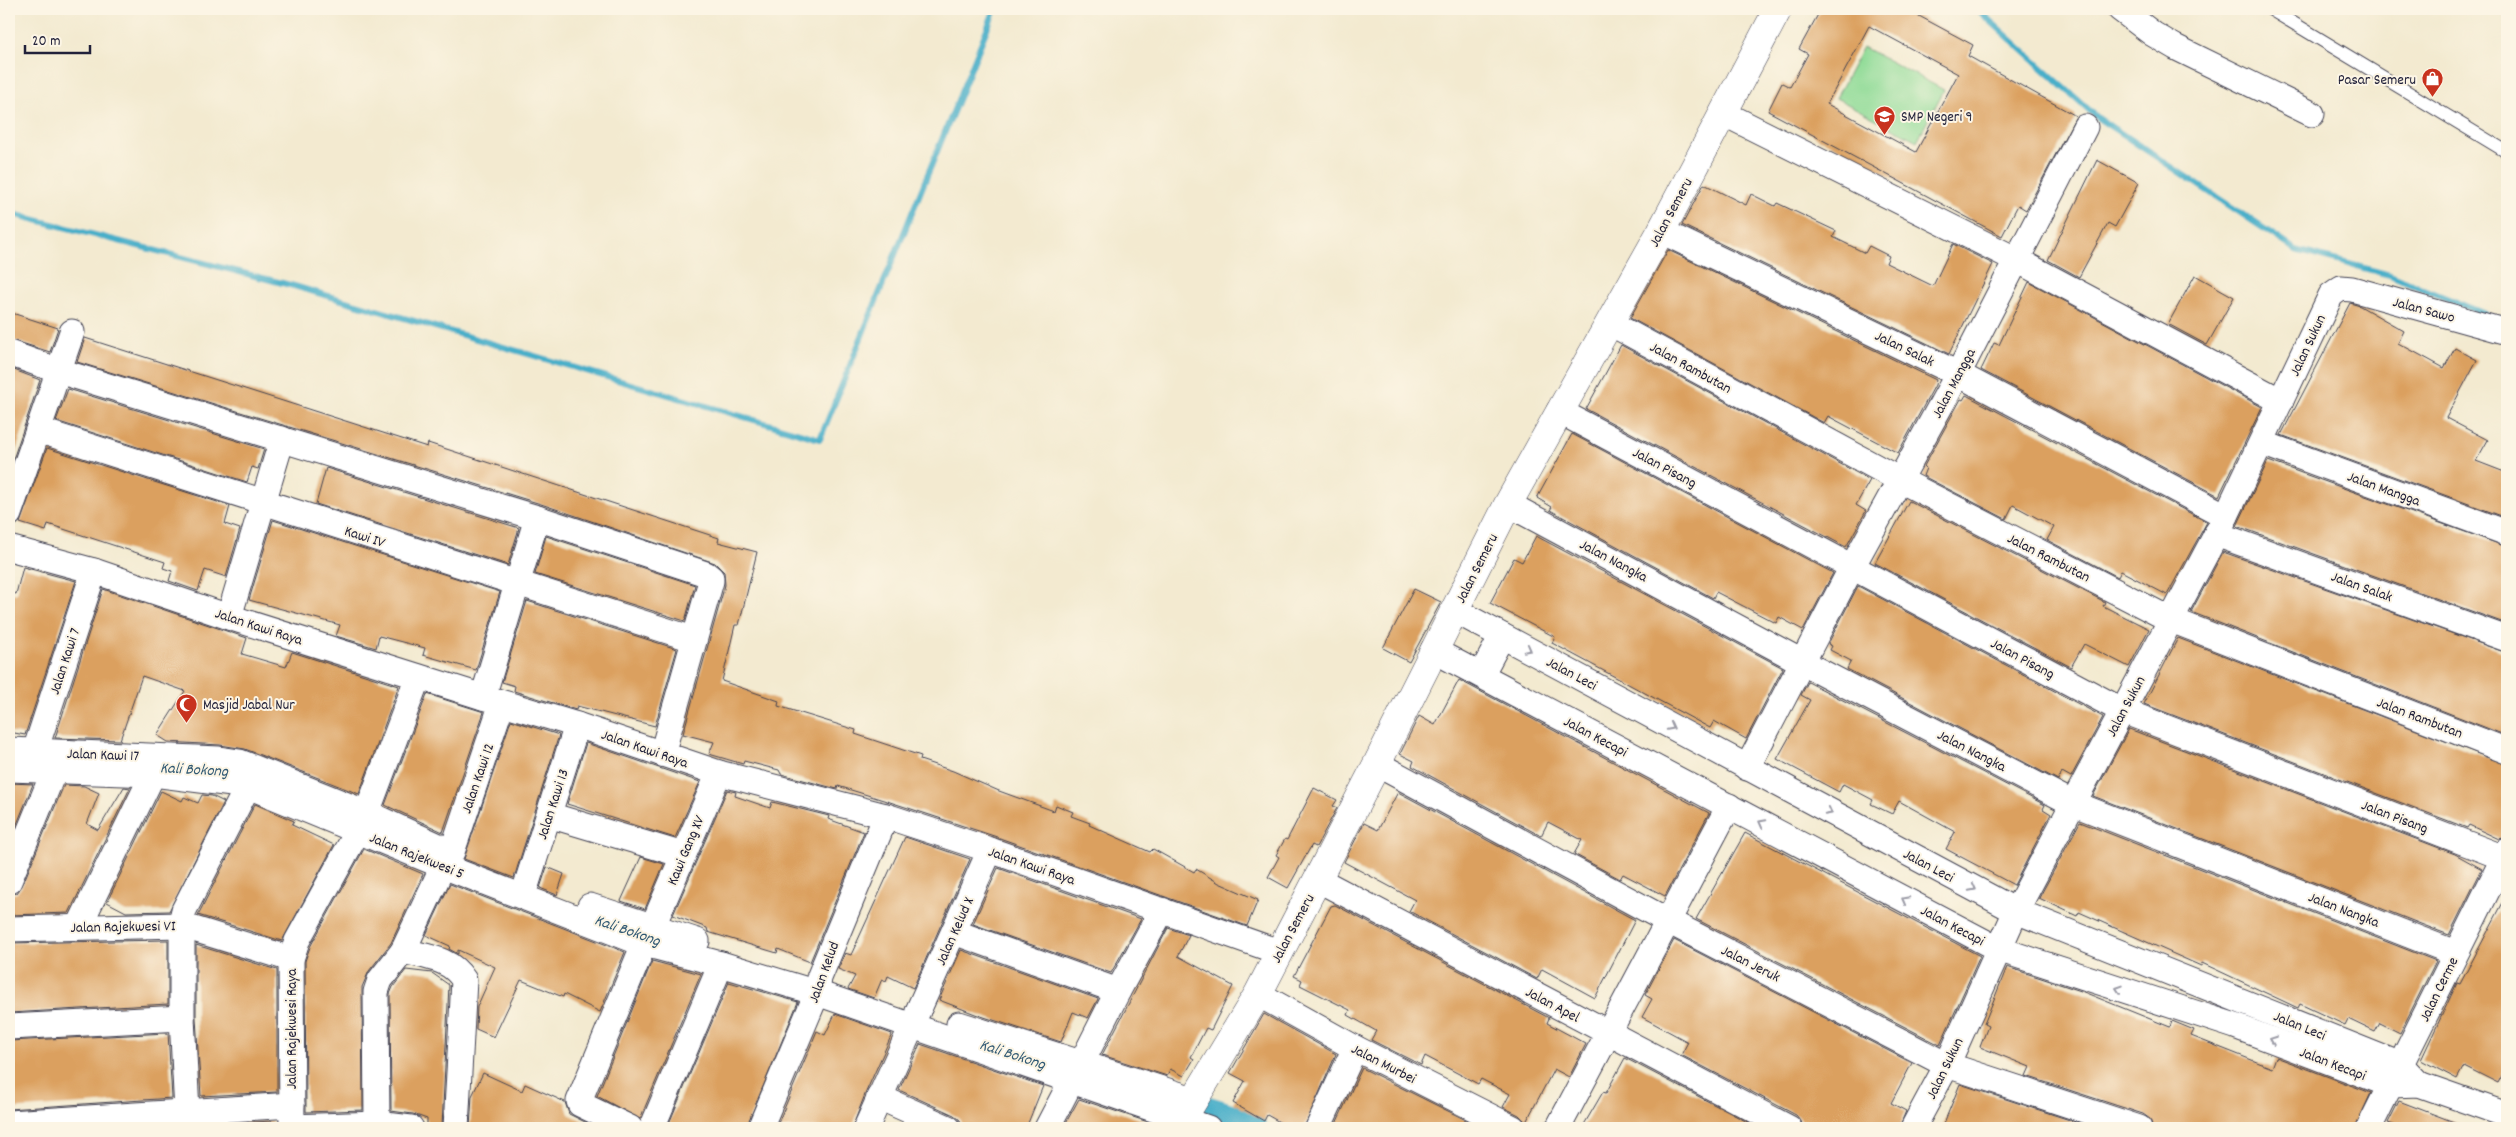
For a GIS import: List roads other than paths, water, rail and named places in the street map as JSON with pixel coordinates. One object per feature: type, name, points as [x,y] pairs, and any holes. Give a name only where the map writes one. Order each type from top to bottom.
[{"type":"street","name":"Jalan Semeru","points":[[1185,1113],[1258,994],[1508,504],[1661,231],[1778,9]]},
{"type":"street","points":[[2120,9],[2153,34],[2175,47],[2312,114]]},
{"type":"street","points":[[1723,113],[2017,260],[2281,401]]},
{"type":"street","name":"Jalan Mangga","points":[[1747,768],[1852,567],[1958,374],[2085,127]]},
{"type":"street","name":"Jalan Salak","points":[[1661,231],[1958,374],[2221,525],[2507,639]]},
{"type":"street","name":"Jalan Sukun","points":[[1914,1128],[1947,1064],[2016,911],[2072,802],[2123,711],[2169,619],[2221,525],[2262,443],[2330,295],[2341,288]]},
{"type":"street","name":"Jalan Sawo","points":[[2341,288],[2352,289],[2507,332]]},
{"type":"street","name":"Jalan Rambutan","points":[[1610,323],[1900,480],[2169,619],[2507,751]]},
{"type":"street","points":[[9,514],[72,332]]},
{"type":"street","points":[[9,353],[59,371],[537,518],[711,578],[662,754]]},
{"type":"street","name":"Jalan Pisang","points":[[1559,411],[2123,711],[2506,856]]},
{"type":"street","name":"Kawi IV","points":[[38,430],[515,584],[693,639]]},
{"type":"street","points":[[229,617],[282,439]]},
{"type":"street","name":"Jalan Mangga","points":[[2262,443],[2507,533]]},
{"type":"street","name":"Jalan Nangka","points":[[1508,504],[1802,662],[2072,802],[2455,953]]},
{"type":"street","name":"Jalan Kawi 12","points":[[377,1124],[376,992],[380,980],[404,951],[448,859],[493,700],[515,584],[537,518]]},
{"type":"street","name":"Jalan Kawi Raya","points":[[9,548],[94,571],[229,617],[578,725],[719,773],[886,816],[990,850],[1279,952]]},
{"type":"street","name":"Jalan Kawi 7","points":[[35,751],[94,571]]},
{"type":"street","name":"Jalan Leci","points":[[1454,610],[2016,911],[2396,1075]]},
{"type":"street","points":[[1481,675],[1502,636]]},
{"type":"street","name":"Jalan Kecapi","points":[[1433,650],[1998,949],[2235,1026],[2396,1075],[2419,1084],[2504,1107]]},
{"type":"street","name":"Jalan Rajekwesi Raya","points":[[292,1120],[291,958],[297,941],[362,822],[418,677]]},
{"type":"street","name":"Jalan Kawi 13","points":[[527,883],[578,725]]},
{"type":"street","name":"Jalan Kawi 17","points":[[9,750],[229,760],[252,766],[362,822]]},
{"type":"street","name":"Jalan Jeruk","points":[[1377,764],[1668,920],[1947,1064],[2139,1128]]},
{"type":"street","name":"Jalan Rajekwesi 5","points":[[9,769],[153,774],[248,786],[362,822]]},
{"type":"street","points":[[9,881],[54,771]]},
{"type":"street","name":"Kawi Gang XV","points":[[630,1128],[580,1104],[579,1101],[719,773]]},
{"type":"street","points":[[78,926],[153,774]]},
{"type":"street","points":[[187,1111],[182,1018],[182,925],[184,910],[248,786]]},
{"type":"street","points":[[1558,1128],[1729,806]]},
{"type":"street","points":[[549,815],[683,855]]},
{"type":"street","name":"Jalan Kelud","points":[[760,1128],[886,816]]},
{"type":"street","points":[[362,822],[448,859],[527,883],[648,936],[818,987],[1077,1071],[1185,1113],[1208,1128]]},
{"type":"street","name":"Jalan Kelud X","points":[[866,1128],[990,850]]},
{"type":"street","name":"Jalan Cerme","points":[[2369,1128],[2455,953],[2506,856]]},
{"type":"street","name":"Jalan Rajekwesi 5","points":[[448,859],[721,964],[818,987]]},
{"type":"street","name":"Jalan Apel","points":[[1318,879],[1789,1128]]},
{"type":"street","points":[[1047,1128],[1162,910]]},
{"type":"street","name":"Jalan Rajekwesi VI","points":[[9,929],[182,925],[291,958]]},
{"type":"street","points":[[954,932],[1118,991]]},
{"type":"street","points":[[404,951],[446,961],[457,968],[464,980],[456,1128]]},
{"type":"street","points":[[652,1128],[721,964]]},
{"type":"street","name":"Jalan Murbei","points":[[1258,994],[1356,1048],[1513,1128]]},
{"type":"street","points":[[9,1027],[182,1018]]},
{"type":"street","points":[[1318,1128],[1356,1048]]},
{"type":"street","points":[[879,1097],[948,1128]]},
{"type":"street","points":[[9,1123],[187,1111],[411,1128]]},
{"type":"lane","points":[[2270,9],[2507,152]]},
{"type":"waterway","points":[[9,213],[294,286],[820,439],[995,9]]},
{"type":"waterway","points":[[1977,9],[2098,118],[2296,250],[2390,275],[2485,314]]},
{"type":"waterway","name":"Kali Bokong","points":[[1165,1102],[1247,1128]]},
{"type":"place","name":"Pasar Semeru","points":[[2432,98]]},
{"type":"place","name":"SMP Negeri 9","points":[[1885,135]]},
{"type":"place","name":"Masjid Jabal Nur","points":[[187,723]]}]
